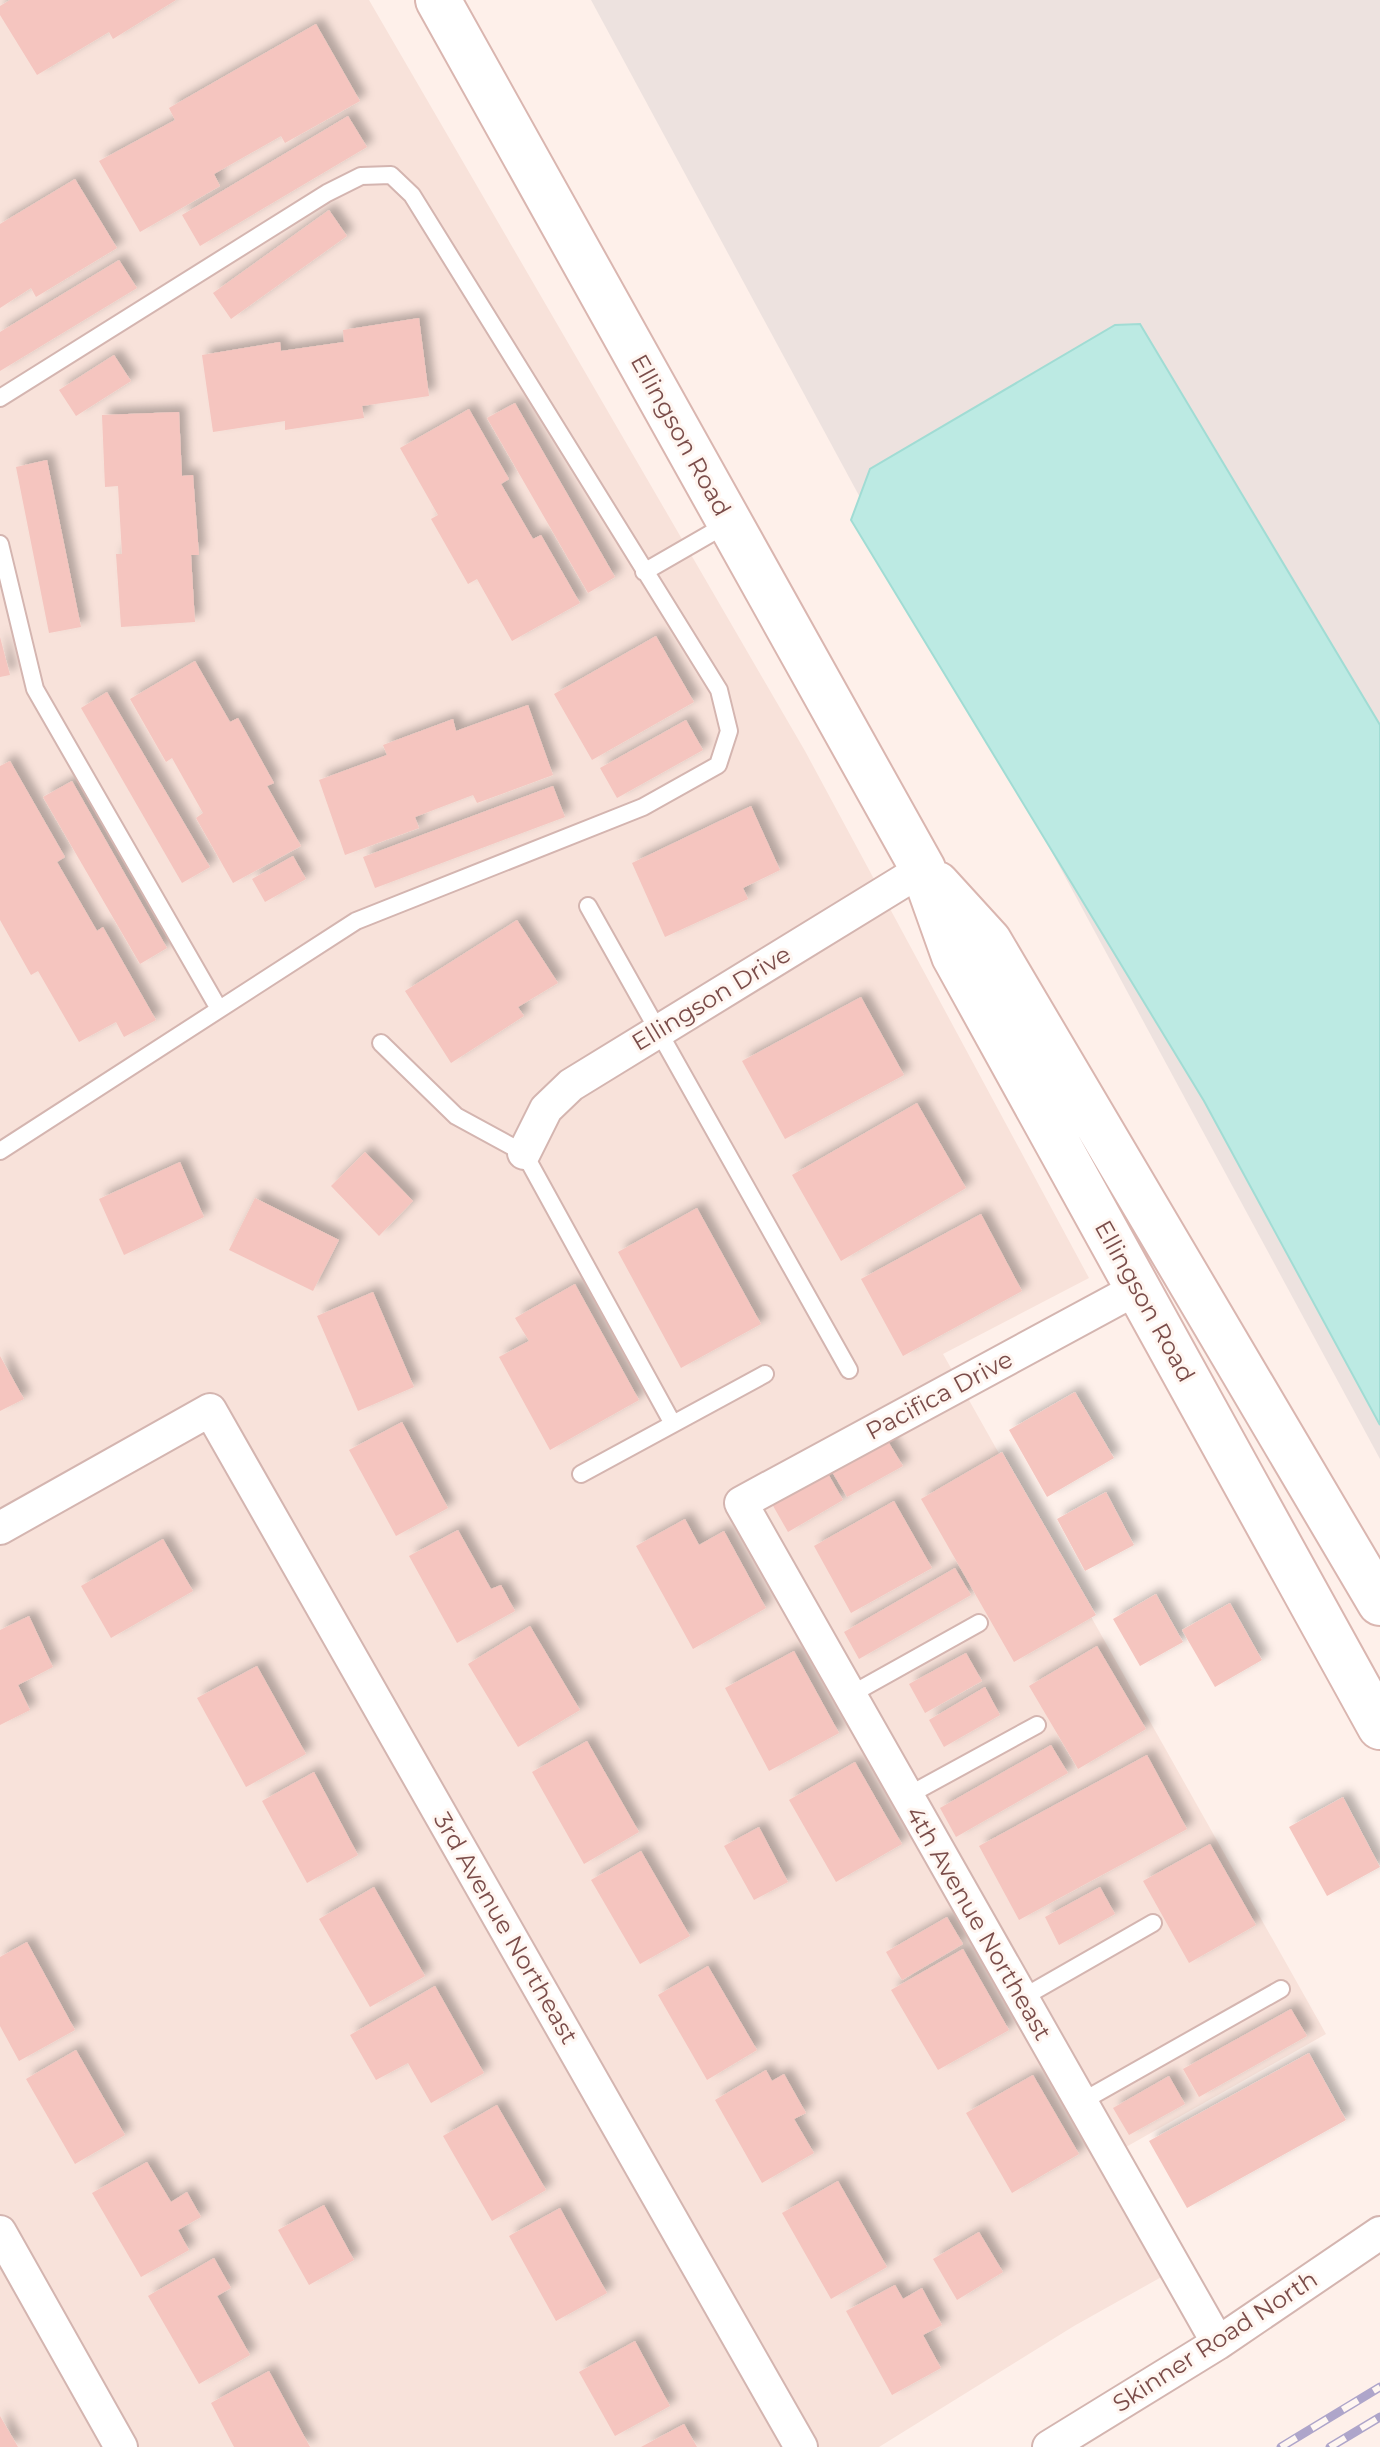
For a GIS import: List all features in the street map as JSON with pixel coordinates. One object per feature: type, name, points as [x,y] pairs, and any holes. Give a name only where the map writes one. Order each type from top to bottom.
[{"type":"main road","name":"Ellingson Road","points":[[438,0],[923,869],[954,956],[1380,1727]]},
{"type":"main road","name":"Ellingson Road","points":[[923,869],[989,941],[1380,1603]]},
{"type":"street","name":"Ellingson Drive","points":[[524,1153],[546,1109],[571,1085],[923,869]]},
{"type":"street","name":"Pacifica Drive","points":[[741,1503],[1138,1288]]},
{"type":"street","name":"3rd Avenue Northeast","points":[[0,1528],[210,1410],[801,2447]]},
{"type":"street","name":"4th Avenue Northeast","points":[[741,1503],[1218,2343]]},
{"type":"street","points":[[0,2232],[121,2447]]},
{"type":"street","name":"Skinner Road North","points":[[1049,2447],[1218,2343],[1380,2233]]},
{"type":"lane","points":[[0,398],[327,193],[361,176],[391,175],[412,195],[719,690],[729,731],[718,765],[643,807],[356,921],[0,1151]]},
{"type":"lane","points":[[644,572],[730,523]]},
{"type":"lane","points":[[0,544],[35,689],[219,1009]]},
{"type":"lane","points":[[588,906],[849,1370]]},
{"type":"lane","points":[[381,1043],[456,1116],[524,1153],[673,1424]]},
{"type":"lane","points":[[581,1474],[765,1374]]},
{"type":"lane","points":[[850,1695],[979,1623]]},
{"type":"lane","points":[[907,1796],[1037,1725]]},
{"type":"lane","points":[[1022,1998],[1153,1923]]},
{"type":"lane","points":[[1081,2102],[1281,1989]]},
{"type":"shaded area","points":[[0,0],[369,0],[805,751],[1089,1278],[943,1354],[1326,2034],[1126,2147],[1190,2261],[1074,2326],[879,2447],[0,2447]]},
{"type":"shaded area","points":[[591,0],[1380,0],[1380,1459]]},
{"type":"water","points":[[1140,324],[1380,725],[1380,1425],[1204,1101],[851,520],[870,469],[1115,325]]},
{"type":"building","points":[[10,0],[176,0],[113,39],[109,32],[37,75],[0,15],[0,6]]},
{"type":"building","points":[[316,24],[360,101],[285,143],[281,136],[214,174],[220,186],[140,232],[99,161],[175,120],[169,108]]},
{"type":"building","points":[[348,116],[367,147],[200,246],[182,215]]},
{"type":"building","points":[[75,179],[117,248],[36,297],[31,288],[0,308],[0,224]]},
{"type":"building","points":[[329,210],[347,236],[231,319],[213,293]]},
{"type":"building","points":[[119,260],[137,288],[0,371],[0,332]]},
{"type":"building","points":[[419,318],[429,396],[362,406],[364,418],[285,430],[285,421],[213,432],[202,355],[280,342],[281,351],[344,342],[343,330]]},
{"type":"building","points":[[114,355],[131,381],[76,416],[59,390]]},
{"type":"building","points":[[515,403],[615,577],[588,593],[487,418]]},
{"type":"building","points":[[469,409],[509,479],[501,484],[533,539],[541,535],[580,603],[512,641],[477,579],[468,584],[431,519],[438,515],[400,448]]},
{"type":"building","points":[[179,412],[182,476],[193,475],[199,555],[191,555],[195,622],[121,627],[116,554],[122,554],[118,486],[105,487],[102,415]]},
{"type":"building","points":[[47,460],[81,627],[49,633],[16,467]]},
{"type":"building","points":[[656,636],[694,702],[592,760],[554,694]]},
{"type":"building","points":[[0,637],[10,675],[0,677]]},
{"type":"building","points":[[195,661],[230,722],[238,718],[274,783],[267,786],[301,846],[233,883],[196,818],[203,813],[172,758],[166,762],[130,699]]},
{"type":"building","points":[[107,692],[210,867],[182,883],[81,708]]},
{"type":"building","points":[[528,705],[553,775],[477,803],[473,795],[415,817],[419,828],[345,855],[319,780],[387,755],[383,745],[453,719],[456,731]]},
{"type":"building","points":[[686,720],[703,750],[617,798],[600,768]]},
{"type":"building","points":[[10,761],[65,857],[57,862],[97,931],[103,927],[156,1020],[124,1037],[116,1022],[79,1042],[38,971],[31,975],[0,920],[0,766]]},
{"type":"building","points":[[72,781],[167,948],[140,964],[43,797]]},
{"type":"building","points":[[553,786],[565,817],[375,888],[363,857]]},
{"type":"building","points":[[751,806],[780,870],[743,888],[748,899],[665,937],[632,863]]},
{"type":"building","points":[[293,856],[306,879],[265,902],[252,879]]},
{"type":"building","points":[[517,920],[558,983],[518,1007],[524,1016],[451,1063],[405,991]]},
{"type":"building","points":[[861,997],[904,1075],[785,1139],[742,1061]]},
{"type":"building","points":[[917,1103],[966,1188],[841,1261],[792,1175]]},
{"type":"building","points":[[365,1152],[413,1201],[379,1236],[331,1186]]},
{"type":"building","points":[[180,1162],[204,1217],[124,1255],[99,1199]]},
{"type":"building","points":[[255,1198],[339,1240],[313,1291],[229,1250]]},
{"type":"building","points":[[697,1208],[761,1324],[681,1368],[618,1252]]},
{"type":"building","points":[[981,1214],[1022,1291],[903,1356],[861,1279]]},
{"type":"building","points":[[575,1284],[639,1400],[550,1450],[499,1357],[529,1341],[515,1318]]},
{"type":"building","points":[[373,1292],[414,1387],[358,1411],[317,1316]]},
{"type":"building","points":[[0,1356],[24,1399],[0,1411]]},
{"type":"building","points":[[1075,1392],[1114,1458],[1047,1497],[1009,1430]]},
{"type":"building","points":[[402,1422],[448,1508],[396,1536],[349,1450]]},
{"type":"building","points":[[886,1438],[903,1466],[847,1497],[831,1470]]},
{"type":"building","points":[[1002,1452],[1096,1615],[1014,1662],[921,1499]]},
{"type":"building","points":[[827,1472],[843,1500],[788,1532],[772,1504]]},
{"type":"building","points":[[1106,1492],[1134,1545],[1085,1571],[1057,1519]]},
{"type":"building","points":[[894,1501],[932,1568],[851,1613],[814,1546]]},
{"type":"building","points":[[685,1519],[699,1545],[724,1531],[766,1608],[693,1649],[636,1546]]},
{"type":"building","points":[[458,1530],[491,1589],[501,1585],[515,1611],[457,1643],[409,1556]]},
{"type":"building","points":[[163,1539],[193,1591],[111,1638],[81,1586]]},
{"type":"building","points":[[955,1568],[971,1595],[859,1659],[844,1632]]},
{"type":"building","points":[[1156,1594],[1183,1642],[1140,1666],[1113,1619]]},
{"type":"building","points":[[1230,1603],[1262,1660],[1215,1687],[1182,1630]]},
{"type":"building","points":[[29,1616],[53,1667],[18,1685],[30,1710],[0,1725],[0,1630]]},
{"type":"building","points":[[530,1626],[580,1710],[518,1747],[468,1664]]},
{"type":"building","points":[[1097,1646],[1146,1729],[1078,1769],[1029,1686]]},
{"type":"building","points":[[794,1651],[839,1733],[769,1771],[725,1688]]},
{"type":"building","points":[[966,1653],[982,1681],[925,1713],[909,1684]]},
{"type":"building","points":[[257,1666],[306,1754],[246,1787],[197,1698]]},
{"type":"building","points":[[985,1687],[1000,1715],[944,1747],[929,1720]]},
{"type":"building","points":[[587,1741],[639,1832],[584,1864],[532,1772]]},
{"type":"building","points":[[1051,1745],[1068,1773],[956,1837],[940,1808]]},
{"type":"building","points":[[1147,1755],[1187,1829],[1019,1920],[979,1846]]},
{"type":"building","points":[[855,1762],[902,1844],[836,1882],[789,1800]]},
{"type":"building","points":[[314,1772],[358,1855],[307,1883],[262,1801]]},
{"type":"building","points":[[1343,1797],[1380,1867],[1327,1896],[1289,1827]]},
{"type":"building","points":[[759,1827],[788,1882],[754,1900],[724,1846]]},
{"type":"building","points":[[1210,1844],[1256,1925],[1189,1963],[1143,1881]]},
{"type":"building","points":[[641,1851],[690,1936],[640,1964],[591,1880]]},
{"type":"building","points":[[374,1887],[425,1976],[370,2007],[319,1919]]},
{"type":"building","points":[[1100,1887],[1115,1914],[1059,1945],[1045,1917]]},
{"type":"building","points":[[947,1917],[963,1944],[902,1980],[886,1952]]},
{"type":"building","points":[[27,1942],[75,2030],[19,2061],[0,2026],[0,1957]]},
{"type":"building","points":[[963,1949],[1009,2030],[938,2070],[891,1990]]},
{"type":"building","points":[[708,1966],[757,2050],[707,2080],[658,1995]]},
{"type":"building","points":[[435,1986],[484,2073],[431,2103],[408,2063],[376,2080],[350,2035]]},
{"type":"building","points":[[1291,2009],[1307,2036],[1199,2097],[1183,2069]]},
{"type":"building","points":[[76,2050],[125,2135],[75,2164],[26,2079]]},
{"type":"building","points":[[1309,2053],[1346,2120],[1187,2208],[1149,2141]]},
{"type":"building","points":[[766,2070],[772,2081],[784,2074],[806,2113],[794,2119],[814,2153],[762,2183],[715,2100]]},
{"type":"building","points":[[1033,2075],[1079,2154],[1012,2193],[966,2113]]},
{"type":"building","points":[[1169,2076],[1185,2104],[1129,2135],[1113,2108]]},
{"type":"building","points":[[497,2105],[546,2190],[492,2221],[443,2136]]},
{"type":"building","points":[[147,2162],[171,2202],[187,2192],[201,2217],[178,2230],[189,2250],[141,2277],[92,2193]]},
{"type":"building","points":[[838,2181],[887,2267],[831,2299],[782,2213]]},
{"type":"building","points":[[324,2205],[354,2260],[309,2285],[278,2230]]},
{"type":"building","points":[[560,2208],[607,2293],[556,2321],[509,2236]]},
{"type":"building","points":[[979,2232],[1003,2272],[957,2300],[933,2259]]},
{"type":"building","points":[[214,2258],[231,2288],[217,2296],[250,2355],[199,2384],[148,2296]]},
{"type":"building","points":[[895,2285],[903,2299],[922,2288],[942,2325],[923,2335],[941,2368],[892,2395],[846,2311]]},
{"type":"building","points":[[635,2341],[670,2406],[615,2436],[579,2372]]},
{"type":"building","points":[[269,2371],[310,2447],[234,2447],[211,2403]]},
{"type":"building","points":[[0,2416],[18,2447],[0,2447]]},
{"type":"building","points":[[684,2424],[697,2447],[641,2447]]},
{"type":"railway","points":[[1281,2447],[1380,2387]]},
{"type":"railway","points":[[1330,2447],[1380,2417]]}]
